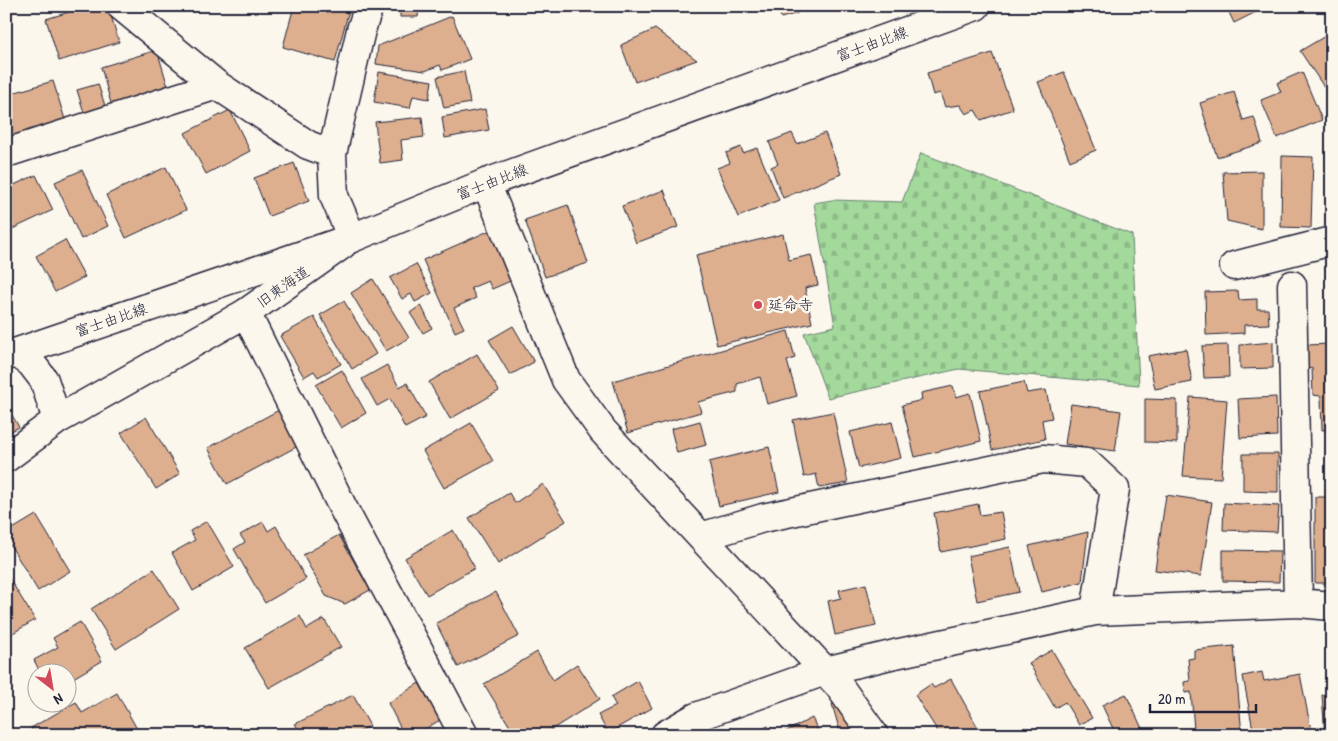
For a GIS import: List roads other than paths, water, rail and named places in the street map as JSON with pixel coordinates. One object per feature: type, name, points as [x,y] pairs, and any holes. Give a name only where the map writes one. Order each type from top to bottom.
[{"type":"street","points":[[121,6],[217,85],[308,145],[332,154]]},
{"type":"street","points":[[352,238],[334,196],[332,154],[360,30],[369,6]]},
{"type":"street","name":"富士由比線","points":[[12,354],[352,238],[486,183],[976,6]]},
{"type":"street","points":[[6,153],[217,85]]},
{"type":"street","points":[[486,183],[566,380],[603,431],[839,686],[874,735]]},
{"type":"street","name":"旧東海道","points":[[6,458],[57,420],[246,313],[352,238]]},
{"type":"street","points":[[1234,266],[1332,242]]},
{"type":"street","points":[[1292,285],[1298,603]]},
{"type":"street","points":[[246,313],[342,506],[464,735]]},
{"type":"street","points":[[12,354],[31,363],[44,380],[57,420]]},
{"type":"street","points":[[701,537],[763,518],[1043,459],[1087,463],[1115,489],[1095,611]]},
{"type":"street","points":[[665,735],[696,717],[825,670],[1095,611],[1298,603],[1332,606]]},
{"type":"place","name":"延命寺","points":[[758,305]]}]
